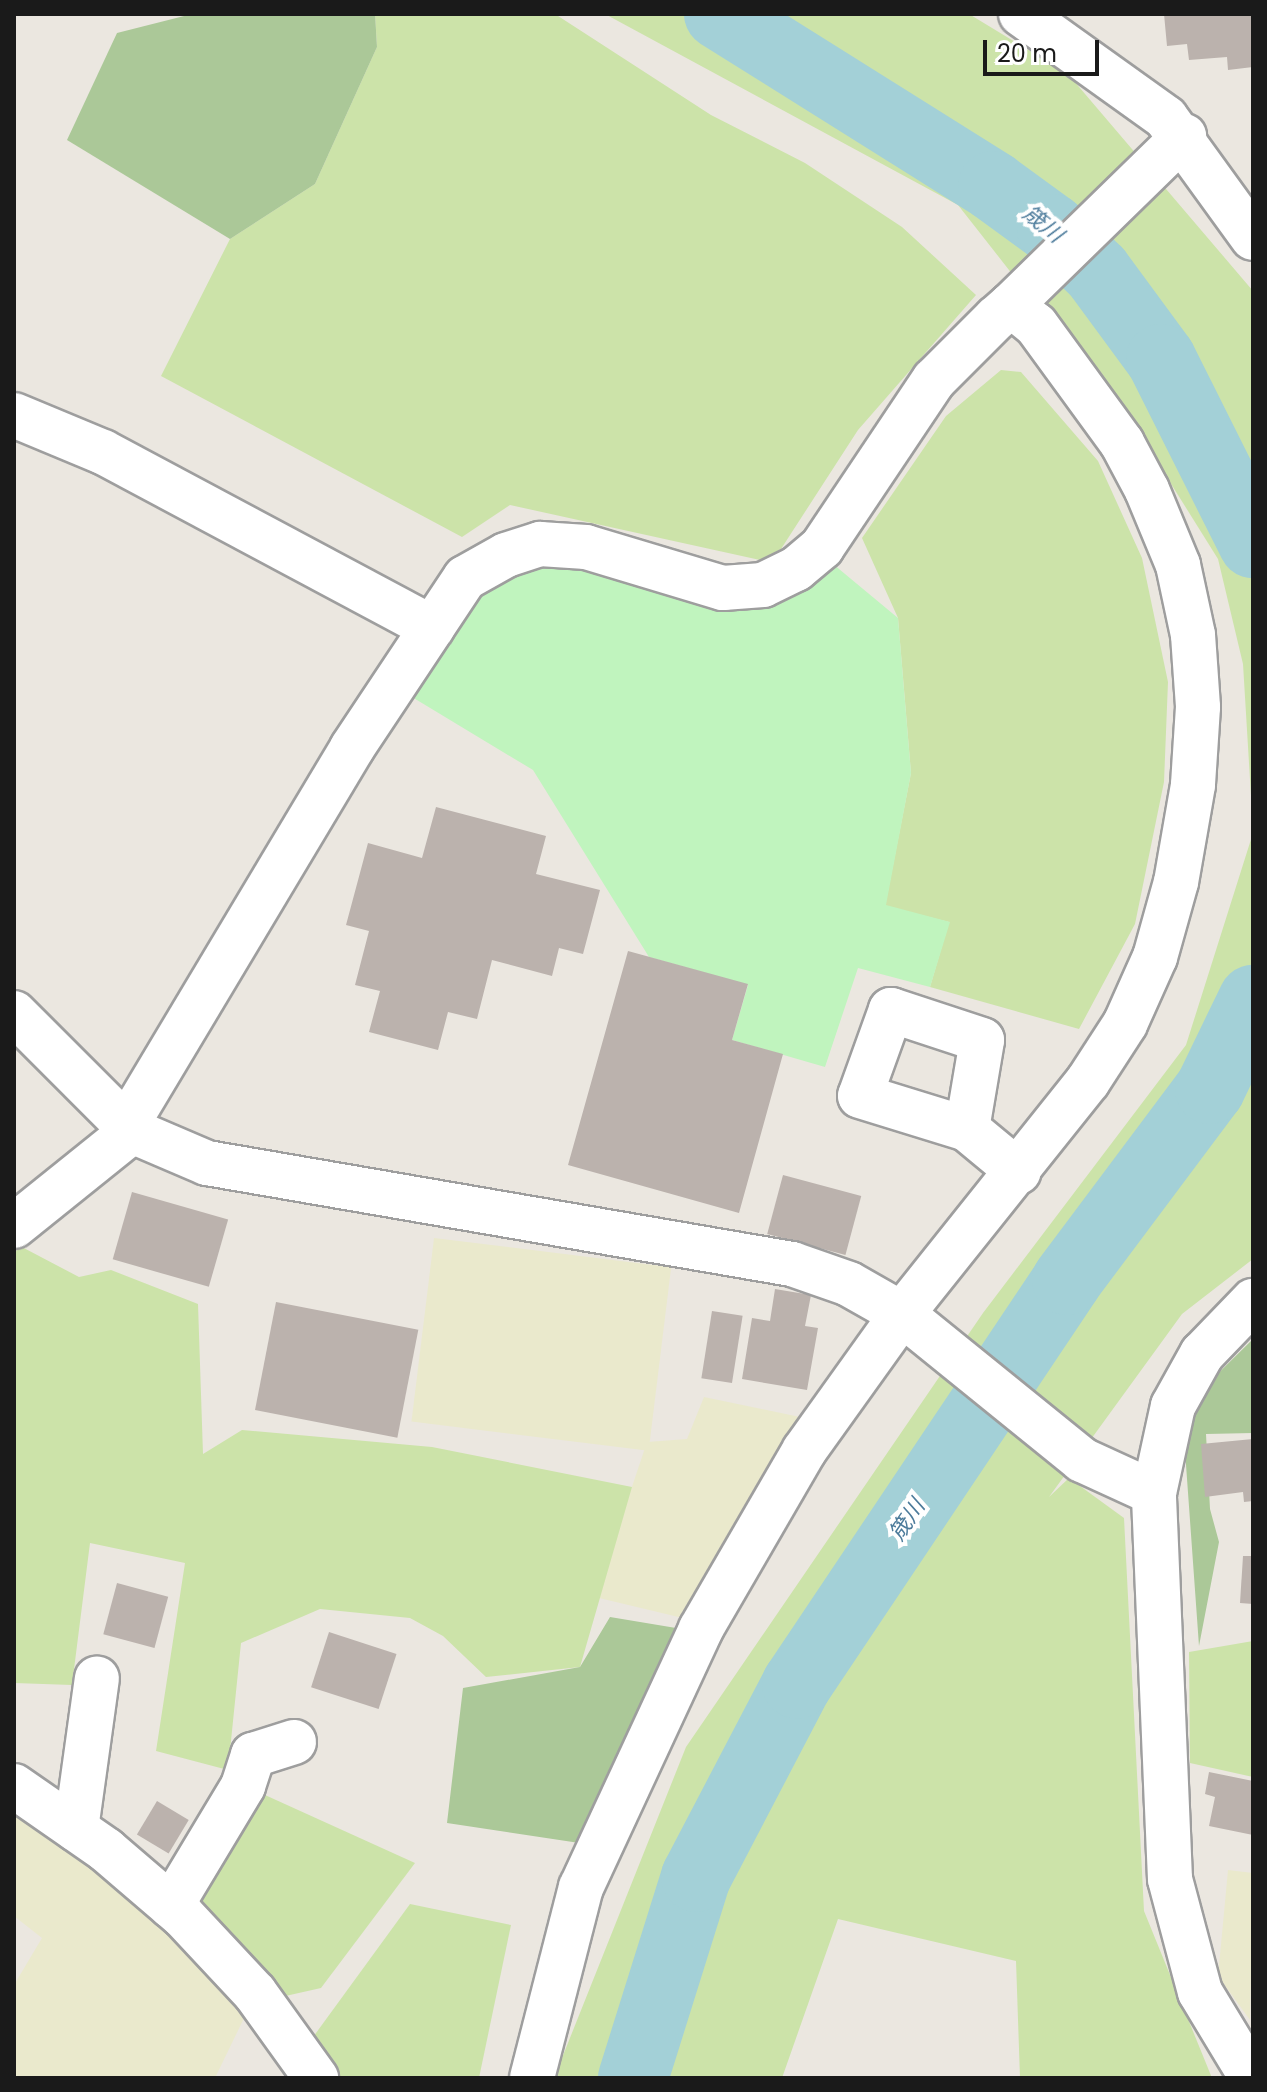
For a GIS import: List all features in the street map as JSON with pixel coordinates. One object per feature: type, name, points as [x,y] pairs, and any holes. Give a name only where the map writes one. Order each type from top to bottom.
[{"type":"street","points":[[1021,14],[1176,146],[1253,238]]},
{"type":"street","points":[[14,1226],[129,1128],[352,748],[465,578],[506,555],[540,544],[586,547],[723,588],[763,585],[796,569],[822,547],[934,380],[1176,146]]},
{"type":"street","points":[[532,2078],[581,1887],[701,1629],[804,1451],[902,1314],[1019,1172],[1125,1024],[1155,957],[1188,813],[1198,707],[1193,635],[1178,565],[1147,490],[1122,443],[1017,297]]},
{"type":"street","points":[[14,415],[103,452],[432,628]]},
{"type":"street","points":[[14,1013],[129,1128],[207,1163],[792,1264],[849,1284],[902,1314],[1082,1460],[1154,1493]]},
{"type":"street","points":[[967,1129],[1019,1172]]},
{"type":"street","points":[[1252,2078],[1200,1992],[1170,1879],[1154,1493],[1173,1406],[1202,1354],[1253,1301]]},
{"type":"street","points":[[76,1829],[97,1678]]},
{"type":"street","points":[[171,1906],[243,1786],[253,1755],[294,1742]]},
{"type":"street","points":[[14,1786],[76,1829],[171,1906],[255,1993],[316,2078]]},
{"type":"green space","points":[[192,14],[375,14],[377,47],[315,184],[230,239],[67,140],[117,33]]},
{"type":"green space","points":[[375,14],[555,14],[711,115],[805,163],[902,227],[976,295],[858,430],[781,549],[760,560],[510,505],[462,537],[161,376],[230,239],[315,184],[377,47]]},
{"type":"green space","points":[[605,14],[969,14],[1068,74],[1253,291],[1253,829],[1243,664],[1218,559],[1148,447],[958,205]]},
{"type":"green space","points":[[1001,370],[1021,372],[1098,461],[1142,558],[1168,682],[1164,782],[1135,924],[1079,1029],[930,987],[949,922],[885,906],[911,773],[898,618],[862,538],[946,416]]},
{"type":"green space","points":[[551,561],[734,605],[833,564],[898,618],[911,773],[886,905],[950,922],[930,987],[858,968],[825,1067],[732,1040],[748,985],[649,957],[533,770],[407,694],[476,595],[517,572]]},
{"type":"green space","points":[[1253,833],[1253,1259],[1182,1314],[1049,1497],[1069,1478],[1124,1518],[1144,1911],[1212,2078],[1020,2078],[1016,1961],[838,1919],[782,2078],[554,2078],[686,1747],[983,1313],[1186,1045]]},
{"type":"green space","points":[[434,1238],[671,1267],[649,1451],[411,1422]]},
{"type":"green space","points":[[20,1246],[79,1277],[111,1270],[198,1304],[203,1454],[242,1430],[432,1447],[632,1487],[580,1667],[486,1677],[443,1636],[410,1618],[320,1609],[241,1643],[228,1770],[156,1751],[185,1563],[90,1543],[72,1685],[14,1683],[14,1254]]},
{"type":"green space","points":[[1253,1339],[1253,1433],[1206,1434],[1210,1509],[1219,1542],[1199,1646],[1182,1409]]},
{"type":"green space","points":[[704,1397],[800,1417],[691,1620],[595,1597],[647,1442],[687,1439]]},
{"type":"green space","points":[[610,1617],[688,1630],[586,1844],[447,1823],[463,1688],[580,1667]]},
{"type":"green space","points":[[1253,1641],[1253,1777],[1190,1763],[1189,1652]]},
{"type":"green space","points":[[265,1795],[415,1863],[321,1988],[281,1997],[201,1901]]},
{"type":"green space","points":[[14,1806],[217,1953],[246,2014],[215,2078],[14,2078],[14,1985],[42,1938],[14,1916]]},
{"type":"green space","points":[[1228,1870],[1253,1873],[1250,2020],[1218,1976]]},
{"type":"green space","points":[[410,1904],[511,1925],[479,2078],[324,2078],[308,2044]]},
{"type":"building","points":[[1164,14],[1253,14],[1253,67],[1228,70],[1227,57],[1189,60],[1187,44],[1167,46]]},
{"type":"building","points":[[436,807],[546,836],[536,874],[600,890],[583,954],[559,948],[552,976],[492,960],[477,1019],[448,1012],[438,1050],[369,1032],[380,991],[355,985],[369,931],[346,925],[368,843],[422,858]]},
{"type":"building","points":[[628,951],[748,984],[732,1040],[783,1054],[739,1213],[568,1165]]},
{"type":"building","points":[[783,1175],[861,1196],[845,1255],[767,1234]]},
{"type":"building","points":[[132,1192],[228,1220],[209,1287],[113,1259]]},
{"type":"building","points":[[775,1289],[811,1295],[805,1326],[818,1328],[807,1390],[742,1379],[752,1318],[770,1321]]},
{"type":"building","points":[[276,1302],[418,1330],[397,1438],[255,1410]]},
{"type":"building","points":[[712,1311],[743,1316],[732,1383],[701,1378]]},
{"type":"building","points":[[1253,1439],[1253,1501],[1244,1502],[1243,1492],[1205,1497],[1201,1444]]},
{"type":"building","points":[[1243,1556],[1253,1556],[1253,1604],[1240,1603]]},
{"type":"building","points":[[117,1583],[168,1597],[154,1648],[103,1634]]},
{"type":"building","points":[[329,1632],[397,1654],[379,1709],[311,1687]]},
{"type":"building","points":[[1209,1772],[1253,1781],[1253,1835],[1209,1826],[1215,1797],[1205,1794]]},
{"type":"building","points":[[157,1801],[189,1820],[169,1853],[137,1834]]},
{"type":"waterway","name":"筬川","points":[[719,14],[993,186],[1052,229],[1097,272],[1161,359],[1253,543]]},
{"type":"waterway","name":"筬川","points":[[633,2078],[696,1877],[797,1684],[1067,1280],[1210,1089],[1253,1000]]}]
